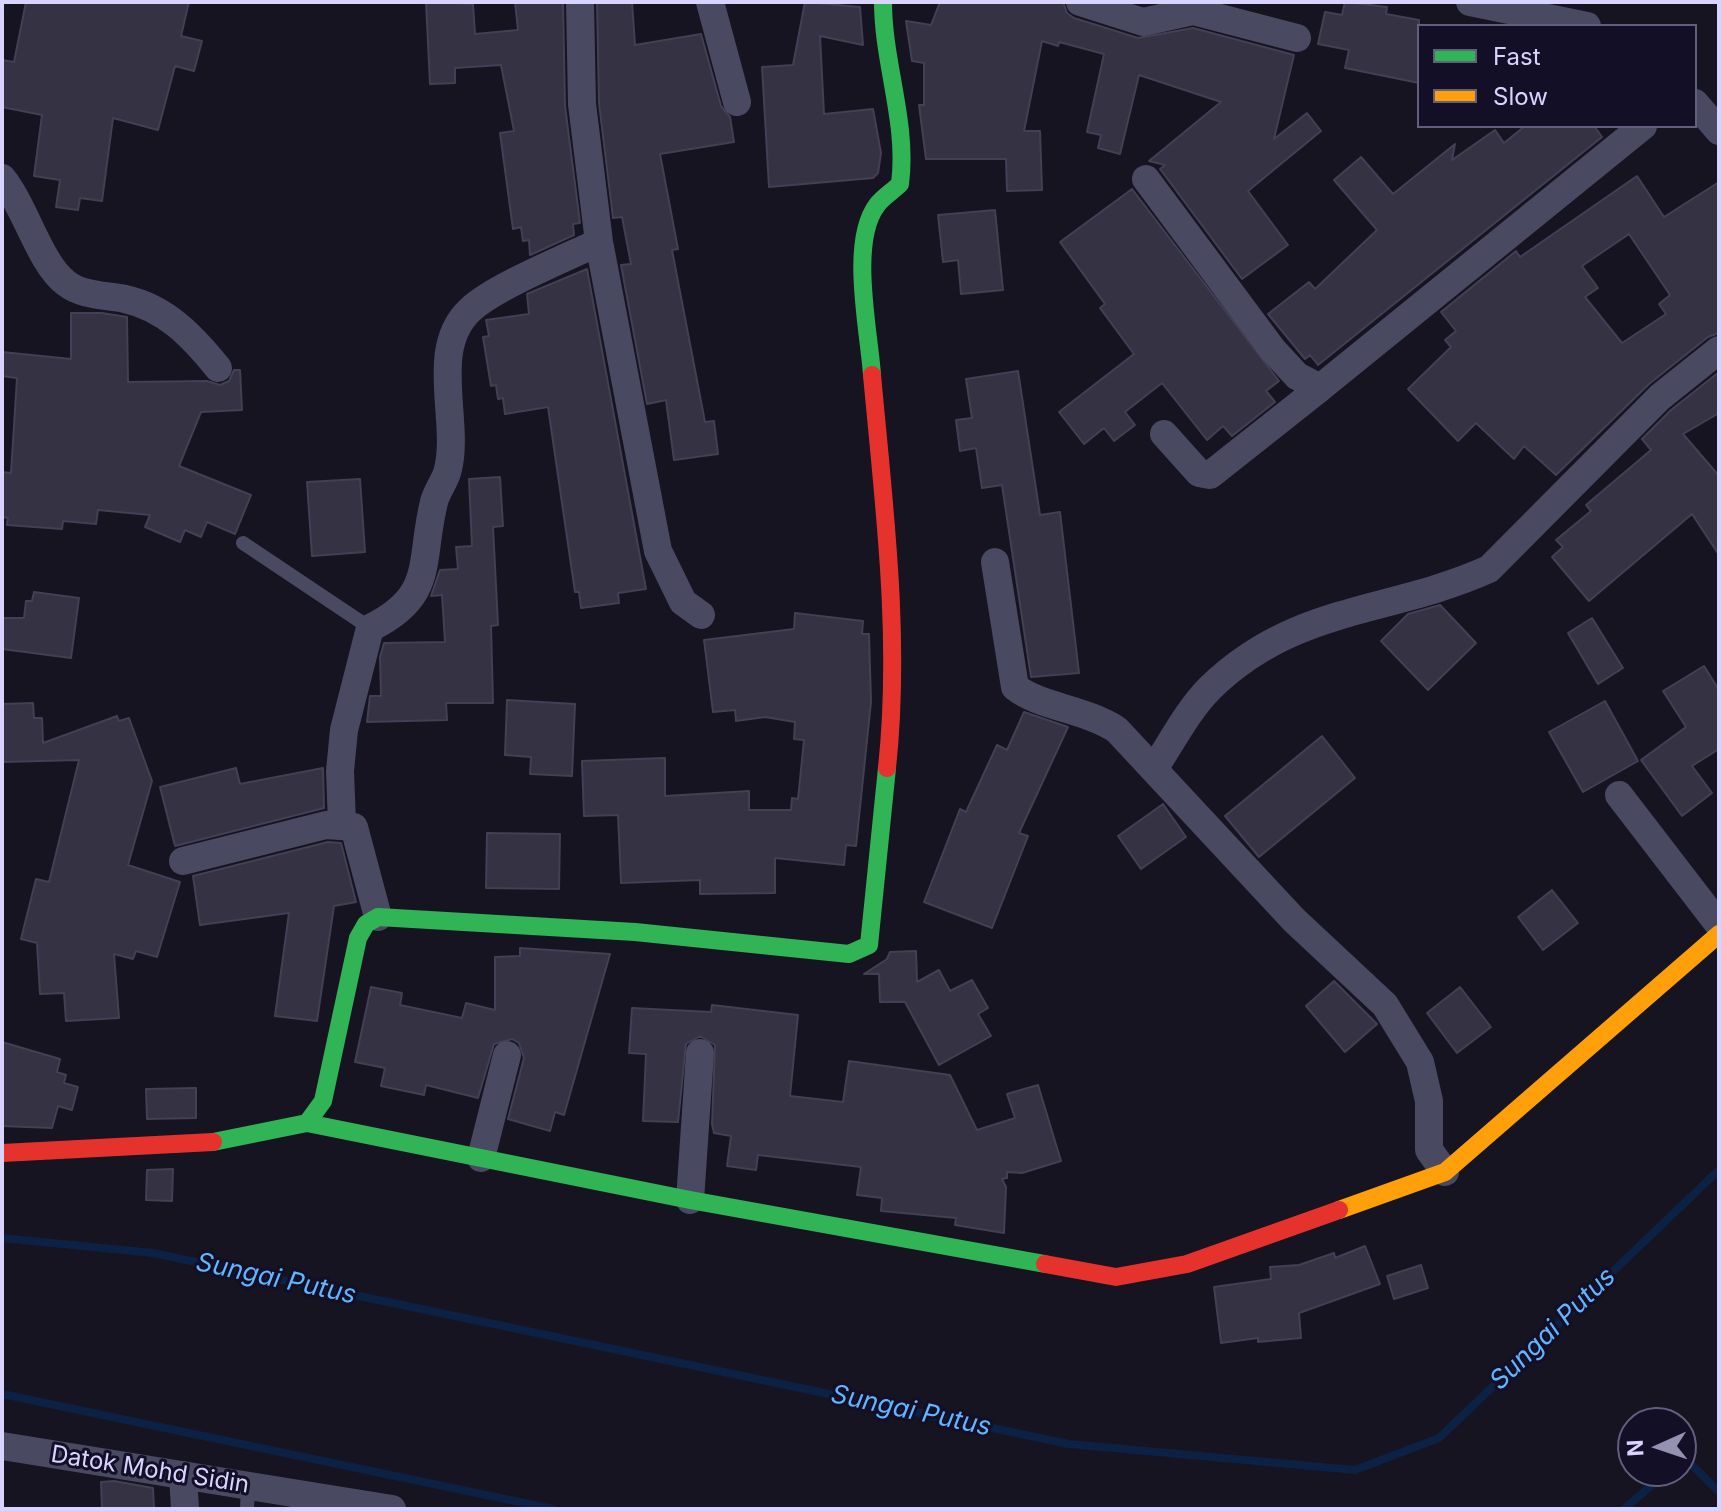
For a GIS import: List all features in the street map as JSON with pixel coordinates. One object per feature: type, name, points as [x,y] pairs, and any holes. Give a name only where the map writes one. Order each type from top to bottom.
[{"type":"street","points":[[580,2],[582,104],[599,242],[658,551],[683,602],[701,615]]},
{"type":"street","points":[[710,2],[737,102]]},
{"type":"street","points":[[307,1123],[323,1101],[358,938],[366,924],[378,917],[635,932],[849,954],[869,945],[894,703],[891,589],[862,255],[866,227],[877,205],[900,184],[904,153],[883,27],[883,2]]},
{"type":"street","points":[[1080,2],[1143,22],[1193,11],[1297,38]]},
{"type":"street","points":[[1470,2],[1551,23]]},
{"type":"street","points":[[1697,105],[1719,131]]},
{"type":"street","points":[[1164,434],[1199,473],[1210,475],[1320,388],[1631,130]]},
{"type":"street","points":[[2,178],[18,197],[35,239],[64,283],[93,294],[150,307],[193,337],[218,368]]},
{"type":"street","points":[[1146,179],[1273,350],[1297,376],[1320,388]]},
{"type":"street","points":[[342,824],[340,771],[344,730],[370,628],[389,619],[416,596],[434,501],[449,468],[448,366],[454,333],[469,310],[491,296],[599,242]]},
{"type":"street","points":[[1154,769],[1208,690],[1257,648],[1313,621],[1461,581],[1489,569],[1660,397],[1719,350]]},
{"type":"street","points":[[995,562],[1015,687],[1026,696],[1100,719],[1117,730],[1294,920],[1385,1005],[1420,1062],[1429,1101],[1429,1150],[1445,1172]]},
{"type":"street","points":[[1619,795],[1719,925]]},
{"type":"street","points":[[183,861],[304,830],[342,824],[354,827],[378,917]]},
{"type":"street","points":[[2,1153],[200,1145],[307,1123],[690,1200],[1116,1277],[1187,1264],[1445,1172],[1719,934]]},
{"type":"street","points":[[690,1200],[700,1053]]},
{"type":"street","points":[[481,1158],[507,1055]]},
{"type":"street","name":"Datok Mohd Sidin","points":[[2,1446],[183,1475],[248,1497],[392,1509]]},
{"type":"street","points":[[183,1475],[185,1509]]},
{"type":"lane","points":[[243,543],[370,628]]},
{"type":"building","points":[[26,2],[189,2],[181,36],[202,41],[194,71],[175,66],[158,130],[113,118],[102,201],[80,198],[78,210],[56,207],[60,180],[34,176],[42,115],[2,107],[2,60],[14,62]]},
{"type":"building","points":[[426,2],[473,4],[475,34],[518,30],[515,2],[563,2],[565,106],[580,223],[573,224],[574,235],[530,255],[529,240],[523,241],[521,227],[513,229],[500,133],[514,131],[501,65],[455,68],[455,83],[430,84]]},
{"type":"building","points":[[597,2],[632,2],[635,45],[701,34],[721,106],[730,117],[734,142],[660,154],[678,249],[672,250],[705,422],[714,421],[718,454],[674,460],[666,400],[647,404],[621,265],[631,264],[622,217],[613,218],[599,103]]},
{"type":"building","points":[[805,2],[860,7],[863,45],[820,36],[824,114],[873,109],[881,153],[878,173],[873,178],[769,187],[762,67],[793,65]]},
{"type":"building","points":[[940,2],[1063,2],[1067,13],[1074,18],[1138,38],[1193,28],[1294,55],[1274,139],[1307,113],[1321,131],[1248,191],[1288,245],[1242,279],[1160,169],[1165,165],[1149,161],[1221,102],[1139,75],[1120,154],[1098,148],[1101,135],[1087,132],[1104,54],[1059,42],[1058,46],[1042,41],[1024,131],[1040,131],[1042,190],[1007,191],[1006,159],[926,159],[919,105],[924,105],[924,63],[912,61],[906,21],[931,25]]},
{"type":"building","points":[[1345,2],[1387,7],[1386,14],[1419,20],[1417,83],[1345,68],[1349,50],[1318,44],[1325,12],[1342,15]]},
{"type":"building","points":[[1523,128],[1595,128],[1602,137],[1318,365],[1310,355],[1305,359],[1268,314],[1309,282],[1315,289],[1377,230],[1334,180],[1361,157],[1393,194],[1455,144],[1452,160],[1495,130],[1504,143]]},
{"type":"building","points":[[1637,176],[1664,217],[1719,182],[1719,333],[1708,337],[1649,384],[1556,475],[1524,446],[1514,459],[1476,423],[1458,441],[1408,389],[1451,347],[1445,340],[1456,331],[1441,312],[1516,251],[1520,257]],"holes":[[[1629,234],[1670,295],[1659,304],[1666,314],[1622,343],[1585,297],[1598,288],[1582,266]]]},
{"type":"building","points":[[1132,189],[1279,381],[1266,391],[1275,402],[1232,436],[1223,426],[1207,440],[1162,383],[1125,412],[1135,425],[1114,441],[1104,428],[1084,444],[1059,412],[1134,354],[1100,308],[1105,304],[1060,242]]},
{"type":"building","points":[[995,210],[1003,290],[961,294],[958,260],[943,262],[938,215]]},
{"type":"building","points":[[587,269],[646,589],[618,593],[619,603],[581,608],[579,592],[575,592],[548,407],[505,414],[503,398],[498,399],[496,385],[491,386],[483,337],[489,336],[486,320],[529,314],[527,294]]},
{"type":"building","points":[[71,313],[127,317],[128,382],[207,381],[220,385],[229,381],[234,370],[240,370],[242,410],[201,412],[179,466],[251,495],[235,534],[207,522],[201,537],[185,530],[180,542],[145,527],[150,515],[98,510],[96,524],[63,521],[62,529],[7,525],[8,518],[2,517],[2,472],[11,473],[17,378],[2,376],[2,352],[71,359]]},
{"type":"building","points":[[1018,371],[1040,515],[1060,512],[1079,673],[1031,677],[1002,485],[982,488],[976,448],[960,451],[956,420],[972,418],[966,379]]},
{"type":"building","points":[[1719,372],[1719,413],[1683,434],[1719,476],[1719,555],[1692,514],[1589,601],[1552,557],[1563,547],[1556,540],[1591,511],[1586,505],[1651,450],[1642,439],[1671,410]]},
{"type":"building","points":[[500,477],[503,526],[493,527],[498,625],[491,626],[493,703],[446,703],[447,720],[367,722],[370,696],[381,696],[380,657],[384,643],[445,642],[442,595],[431,596],[440,570],[458,569],[456,547],[472,546],[469,479]]},
{"type":"building","points":[[360,479],[365,552],[312,556],[307,482]]},
{"type":"building","points":[[34,592],[79,598],[71,658],[2,649],[2,618],[24,618],[26,601],[32,601]]},
{"type":"building","points":[[1440,605],[1476,643],[1428,690],[1381,641],[1408,614]]},
{"type":"building","points":[[795,613],[863,621],[862,634],[869,634],[871,702],[856,846],[846,845],[844,865],[775,858],[775,893],[700,894],[700,880],[621,883],[618,815],[584,816],[582,761],[665,758],[665,796],[749,791],[749,810],[791,810],[792,798],[798,799],[804,740],[794,739],[795,722],[765,717],[736,721],[735,710],[713,712],[704,640],[794,629]]},
{"type":"building","points":[[1592,618],[1623,668],[1598,684],[1568,633]]},
{"type":"building","points":[[1704,666],[1719,690],[1719,749],[1692,766],[1712,793],[1682,816],[1641,760],[1686,727],[1663,691]]},
{"type":"building","points":[[507,700],[575,704],[572,776],[530,774],[531,757],[505,755]]},
{"type":"building","points":[[1605,701],[1638,761],[1583,792],[1549,732]]},
{"type":"building","points":[[33,703],[34,718],[42,718],[43,743],[117,716],[119,721],[129,718],[152,781],[128,865],[180,882],[157,957],[136,951],[133,959],[114,954],[119,1018],[66,1021],[64,993],[40,994],[37,943],[21,939],[36,879],[49,882],[79,760],[2,762],[2,704]]},
{"type":"building","points":[[1024,712],[1068,727],[1019,833],[1028,836],[992,928],[924,902],[960,809],[966,812],[997,745],[1007,750]]},
{"type":"building","points":[[1322,736],[1355,778],[1259,857],[1225,816]]},
{"type":"building","points":[[236,768],[240,784],[323,768],[324,808],[175,846],[160,787]]},
{"type":"building","points":[[1163,804],[1186,837],[1141,869],[1118,836]]},
{"type":"building","points":[[487,833],[560,834],[559,889],[486,888]]},
{"type":"building","points":[[328,842],[341,843],[356,902],[334,906],[317,1021],[275,1016],[289,913],[200,925],[193,876]]},
{"type":"building","points":[[1552,890],[1578,923],[1543,950],[1518,917]]},
{"type":"building","points":[[520,948],[610,954],[564,1115],[555,1112],[550,1131],[508,1119],[524,1058],[519,1043],[512,1039],[494,1044],[478,1098],[426,1085],[424,1095],[381,1086],[385,1068],[355,1062],[371,987],[402,993],[400,1005],[462,1018],[466,1003],[495,1010],[495,957],[520,956]]},
{"type":"building","points":[[916,951],[917,982],[939,970],[950,991],[972,980],[988,1008],[978,1014],[991,1036],[939,1065],[905,1002],[880,1002],[879,974],[864,974],[887,959],[890,952]]},
{"type":"building","points":[[1334,981],[1377,1024],[1345,1052],[1306,1006]]},
{"type":"building","points":[[1460,987],[1491,1027],[1457,1053],[1427,1013]]},
{"type":"building","points":[[712,1005],[798,1015],[790,1096],[843,1102],[849,1061],[950,1075],[977,1130],[1015,1118],[1007,1094],[1038,1085],[1061,1161],[1022,1173],[1007,1172],[1007,1178],[1002,1179],[1006,1187],[1004,1233],[955,1225],[956,1218],[881,1211],[882,1198],[857,1195],[861,1167],[758,1155],[756,1170],[727,1166],[731,1136],[714,1133],[712,1124],[715,1045],[700,1036],[686,1044],[678,1122],[643,1121],[646,1054],[629,1053],[632,1008],[711,1012]]},
{"type":"building","points":[[2,1042],[60,1059],[57,1072],[66,1075],[64,1083],[78,1087],[72,1110],[58,1106],[52,1128],[2,1126]]},
{"type":"building","points":[[196,1088],[196,1118],[147,1119],[146,1089]]},
{"type":"building","points":[[173,1169],[172,1201],[146,1200],[147,1170]]},
{"type":"building","points":[[1365,1246],[1380,1284],[1299,1313],[1301,1338],[1258,1342],[1258,1338],[1221,1343],[1214,1287],[1271,1279],[1270,1267],[1299,1265],[1334,1253],[1335,1258]]},
{"type":"building","points":[[1421,1265],[1428,1288],[1394,1299],[1387,1276]]},
{"type":"building","points":[[114,1481],[153,1488],[154,1509],[102,1509],[101,1482]]},
{"type":"waterway","name":"Sungai Putus","points":[[2,1238],[153,1253],[1069,1444],[1355,1470],[1439,1438],[1719,1170]]},
{"type":"waterway","points":[[2,1394],[553,1509]]},
{"type":"waterway","points":[[1697,1470],[1719,1492]]},
{"type":"waterway","points":[[1624,1509],[1649,1487]]},
{"type":"traffic: fast","points":[[872,375],[863,287],[864,241],[877,205],[900,184],[902,161],[883,2]]},
{"type":"traffic: fast","points":[[307,1123],[323,1101],[358,938],[366,924],[378,917],[635,932],[849,954],[869,945],[887,768]]},
{"type":"traffic: fast","points":[[213,1142],[307,1123],[690,1200],[1045,1264]]},
{"type":"traffic: slow","points":[[1339,1210],[1445,1172],[1719,934]]},
{"type":"traffic: jam","points":[[872,375],[892,621],[887,768]]},
{"type":"traffic: jam","points":[[2,1153],[213,1142]]},
{"type":"traffic: jam","points":[[1045,1264],[1116,1277],[1187,1264],[1339,1210]]}]
